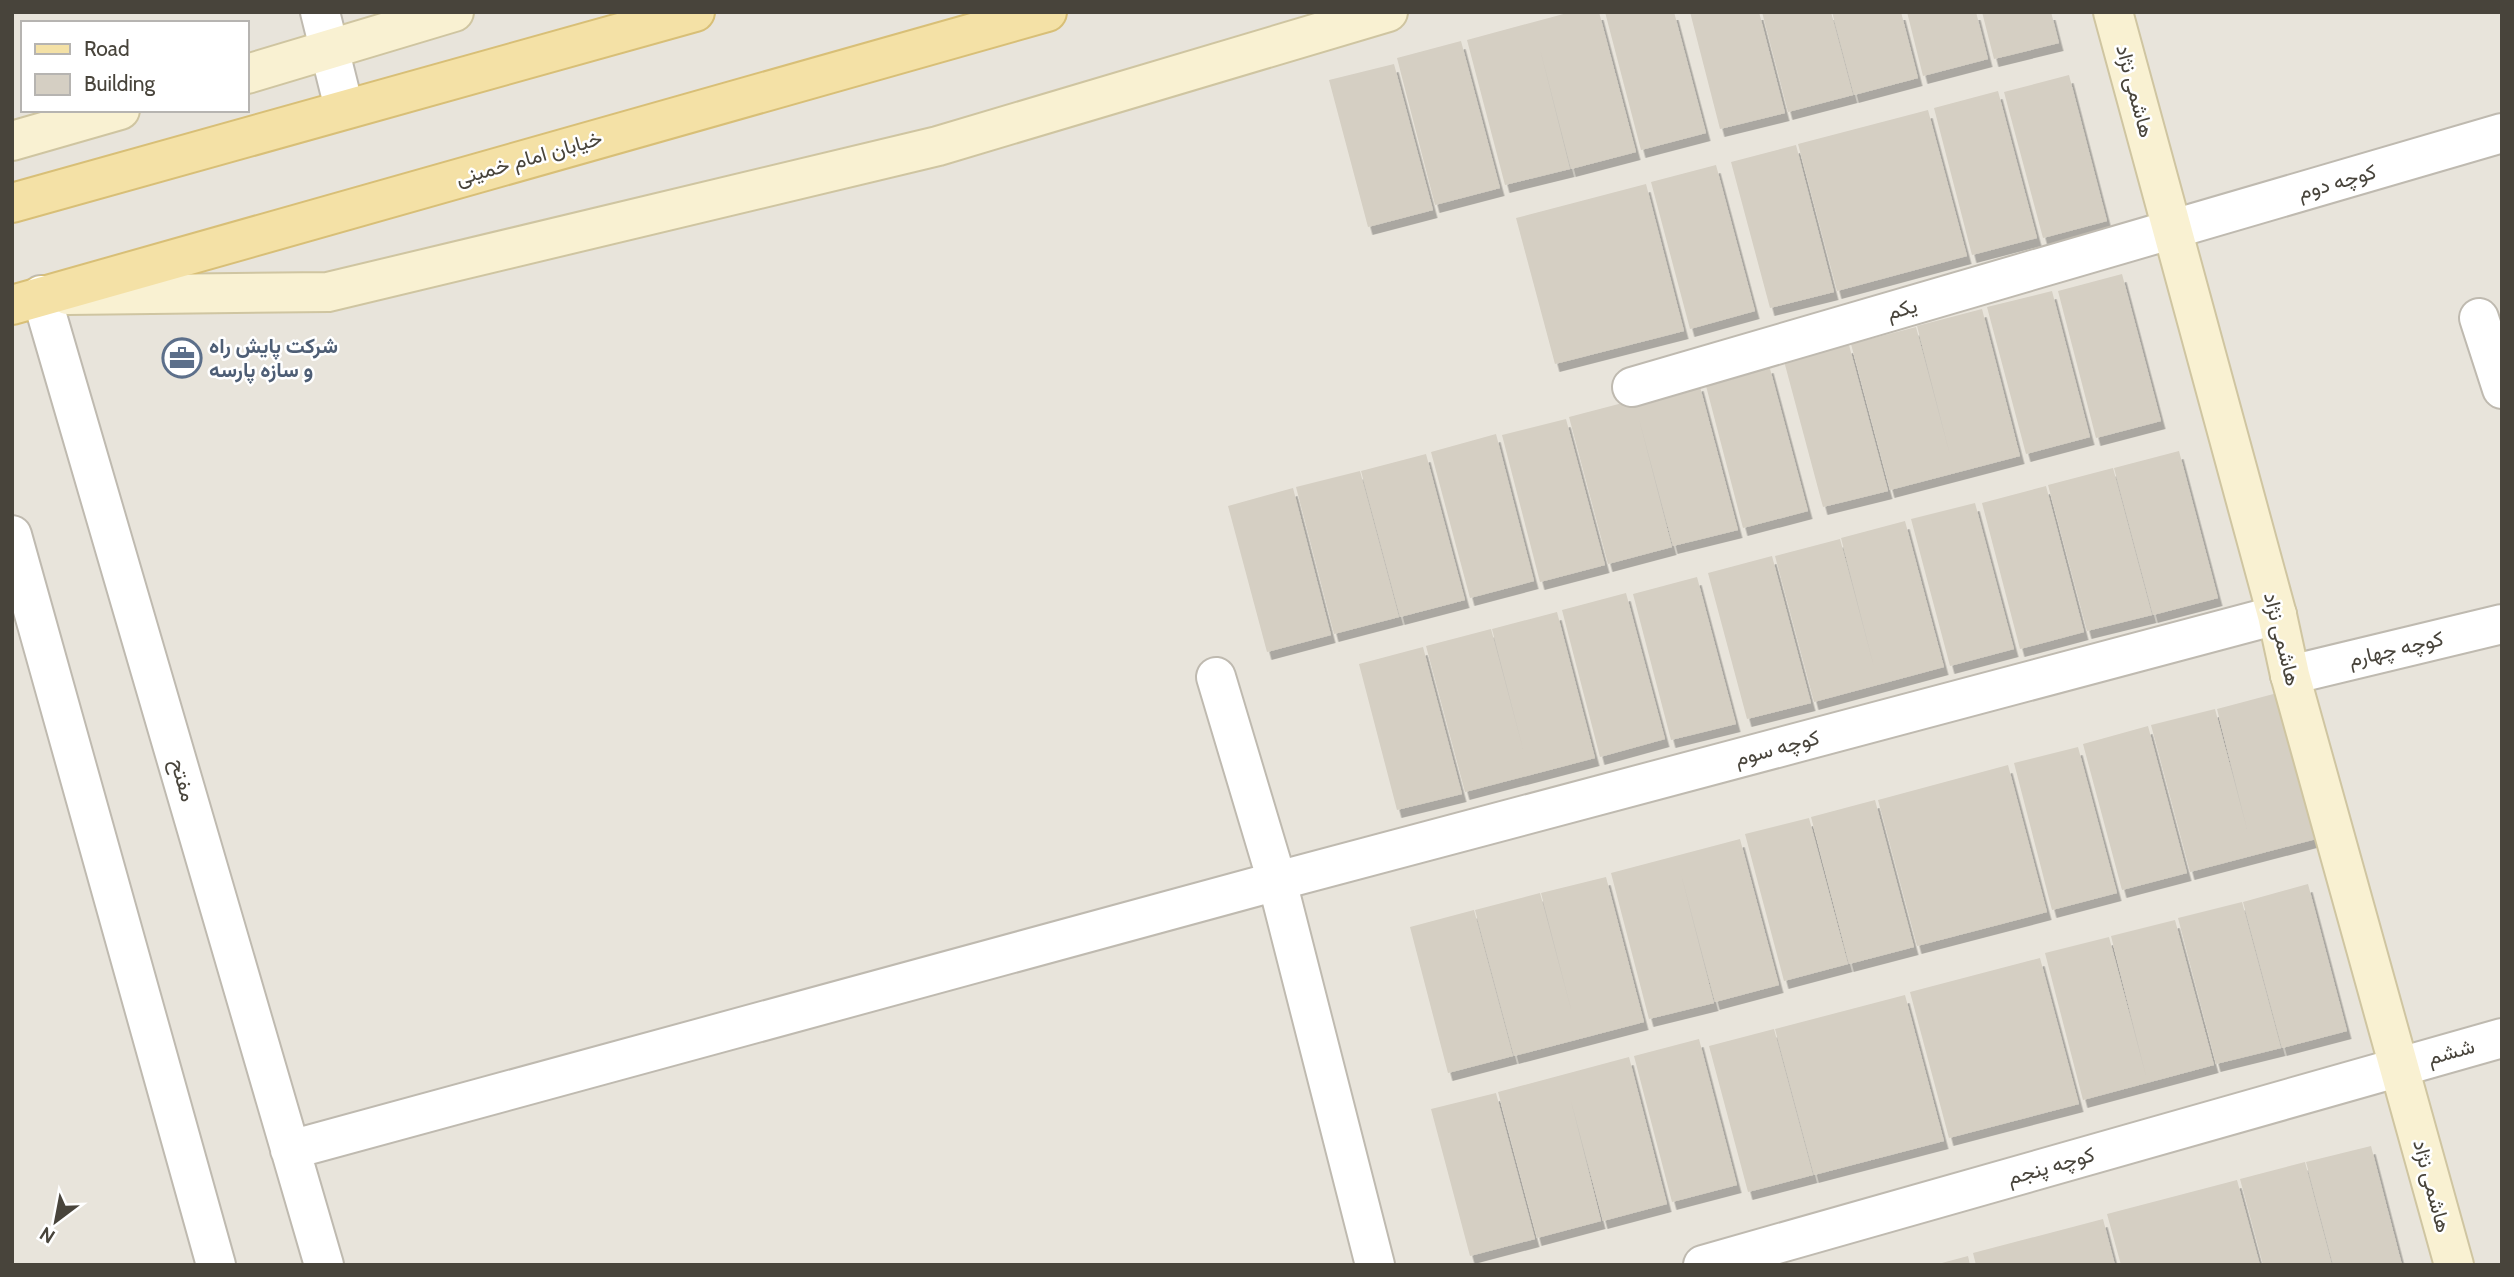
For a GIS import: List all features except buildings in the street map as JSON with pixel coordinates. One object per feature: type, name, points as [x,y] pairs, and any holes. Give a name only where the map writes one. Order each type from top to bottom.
[{"type":"main road","points":[[12,203],[693,12]]},
{"type":"main road","name":"خیابان امام خمینی","points":[[27,300],[980,21],[1047,12]]},
{"type":"street","points":[[320,12],[344,108]]},
{"type":"street","points":[[248,74],[454,12]]},
{"type":"street","points":[[27,300],[328,292],[938,146],[1388,12]]},
{"type":"street","name":"هاشمی نژاد","points":[[2113,12],[2277,615],[2290,675],[2454,1265]]},
{"type":"street","points":[[12,141],[113,112]]},
{"type":"street","name":"کوچه دوم","points":[[2172,230],[2502,133]]},
{"type":"street","name":"یکم","points":[[1632,387],[2172,230]]},
{"type":"street","name":"مفتح","points":[[27,300],[324,1265]]},
{"type":"street","points":[[2479,318],[2502,388]]},
{"type":"street","points":[[12,535],[216,1265]]},
{"type":"street","name":"کوچه سوم","points":[[290,1150],[1277,881],[2277,615]]},
{"type":"street","name":"کوچه چهارم","points":[[2290,675],[2502,624]]},
{"type":"street","points":[[1216,677],[1277,881],[1375,1265]]},
{"type":"street","name":"ششم","points":[[2400,1067],[2502,1038]]},
{"type":"street","name":"کوچه پنجم","points":[[1703,1265],[2400,1067]]},
{"type":"shaded area","points":[[12,12],[2502,12],[2502,1265],[12,1265]]},
{"type":"place","name":"شرکت پایش راه و سازه پارسه","points":[[182,358]]}]
